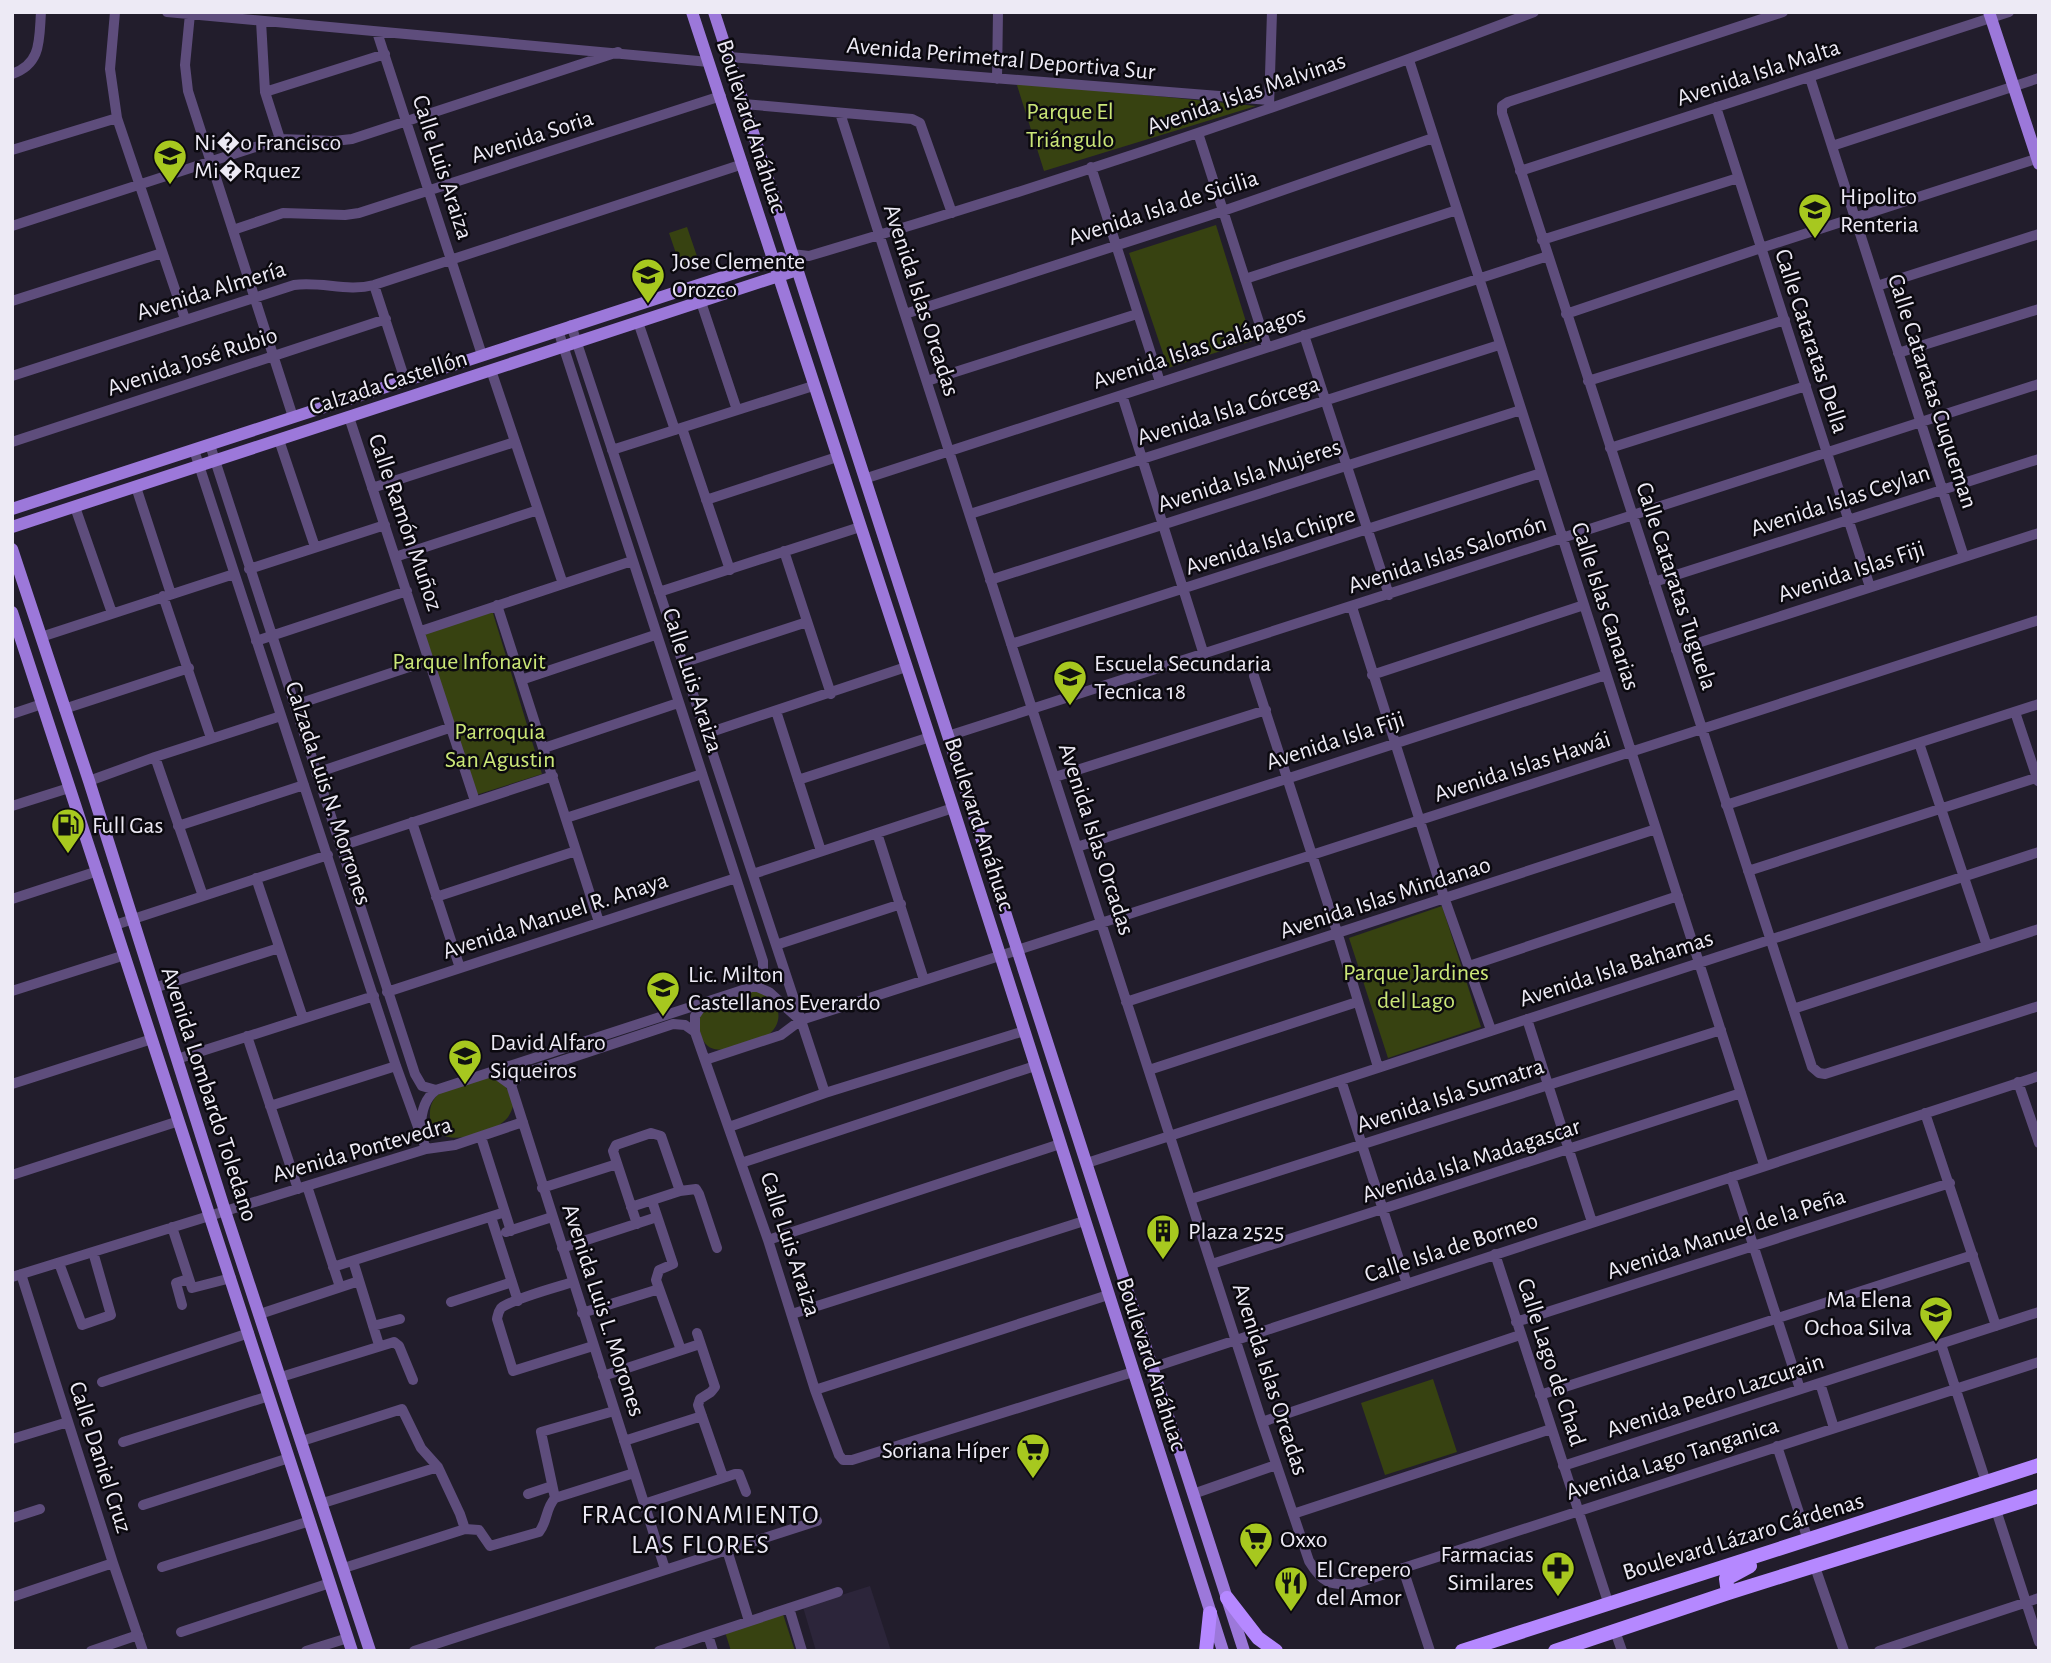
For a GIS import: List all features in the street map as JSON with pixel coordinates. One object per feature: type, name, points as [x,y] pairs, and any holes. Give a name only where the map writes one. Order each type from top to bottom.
[{"type":"highway","name":"Boulevard Lázaro Cárdenas","points":[[1462,1651],[2039,1465]]},
{"type":"highway","name":"Boulevard Lázaro Cárdenas","points":[[1555,1651],[1728,1593],[2039,1496]]},
{"type":"highway","points":[[1728,1593],[1725,1581],[1727,1577],[1777,1554],[1788,1546]]},
{"type":"highway","points":[[1227,1598],[1258,1638],[1276,1651]]},
{"type":"highway","points":[[1206,1651],[1210,1613]]},
{"type":"main road","name":"Boulevard Anáhuac","points":[[692,12],[930,737],[1223,1651]]},
{"type":"main road","name":"Boulevard Anáhuac","points":[[715,13],[863,479],[1244,1651]]},
{"type":"main road","points":[[1990,15],[2038,161]]},
{"type":"main road","name":"Calzada Castellón","points":[[12,509],[792,254]]},
{"type":"main road","name":"Calzada Castellón","points":[[12,527],[797,270]]},
{"type":"main road","name":"Avenida Lombardo Toledano","points":[[12,549],[370,1651]]},
{"type":"main road","name":"Avenida Lombardo Toledano","points":[[13,618],[352,1651]]},
{"type":"main road","points":[[278,1424],[295,1419]]},
{"type":"street","points":[[12,74],[23,70],[33,59],[39,43],[41,12]]},
{"type":"street","points":[[115,12],[110,68],[117,118],[185,319]]},
{"type":"street","points":[[167,12],[709,62]]},
{"type":"street","points":[[997,79],[998,12]]},
{"type":"street","points":[[1269,105],[1272,12]]},
{"type":"street","name":"Avenida Islas Malvinas","points":[[792,254],[809,257],[952,213],[1409,60],[1534,12]]},
{"type":"street","name":"Calle Cataratas Tuguela","points":[[1783,12],[1521,98],[1502,106],[1502,113],[1812,1067],[1822,1074],[2039,1006]]},
{"type":"street","name":"Avenida Isla Malta","points":[[1520,171],[1810,78],[1990,15],[2009,12]]},
{"type":"street","points":[[190,14],[185,76],[293,417]]},
{"type":"street","points":[[261,21],[265,92],[280,139]]},
{"type":"street","name":"Calle Luis Araiza","points":[[377,32],[482,355]]},
{"type":"street","points":[[12,226],[280,139],[342,141],[618,52]]},
{"type":"street","points":[[265,92],[385,54]]},
{"type":"street","name":"Avenida Perimetral Deportiva Sur","points":[[729,57],[1269,105]]},
{"type":"street","name":"Calle Islas Canarias","points":[[1409,60],[1764,1165]]},
{"type":"street","name":"Calle Cataratas Cuqueman","points":[[1810,78],[1964,557]]},
{"type":"street","points":[[1832,146],[2039,78]]},
{"type":"street","name":"Avenida Soria","points":[[233,230],[284,213],[352,214],[721,96]]},
{"type":"street","points":[[744,104],[912,119],[920,123],[952,213]]},
{"type":"street","name":"Calle Cataratas Della","points":[[1716,107],[1870,587]]},
{"type":"street","name":"Avenida Islas Orcadas","points":[[840,113],[1276,1465],[1309,1561],[1319,1577]]},
{"type":"street","points":[[12,150],[117,118]]},
{"type":"street","points":[[1198,132],[1267,347]]},
{"type":"street","name":"Avenida Isla de Sicilia","points":[[905,314],[1223,211],[1433,138]]},
{"type":"street","points":[[1566,314],[1855,217],[2038,161]]},
{"type":"street","name":"Avenida Almería","points":[[12,376],[300,284],[348,289],[374,285],[743,164]]},
{"type":"street","points":[[1091,167],[1160,382]]},
{"type":"street","points":[[1542,240],[1738,178]]},
{"type":"street","points":[[1245,279],[1457,210]]},
{"type":"street","points":[[1877,286],[2039,234]]},
{"type":"street","points":[[12,301],[162,253]]},
{"type":"street","name":"Avenida Islas Galápagos","points":[[863,479],[1548,256]]},
{"type":"street","points":[[797,270],[809,257]]},
{"type":"street","points":[[374,285],[405,380]]},
{"type":"street","points":[[701,302],[737,410]]},
{"type":"street","points":[[1899,353],[2039,309]]},
{"type":"street","points":[[927,381],[1137,314]]},
{"type":"street","name":"Avenida José Rubio","points":[[12,442],[386,319]]},
{"type":"street","points":[[1588,381],[1785,320]]},
{"type":"street","points":[[638,322],[730,569]]},
{"type":"street","name":"Calle Luis Araiza","points":[[571,325],[825,1093]]},
{"type":"street","name":"Calle Luis Araiza","points":[[558,330],[763,961],[763,978],[755,986]]},
{"type":"street","points":[[1304,335],[1389,595]]},
{"type":"street","name":"Avenida Isla Córcega","points":[[970,514],[1499,345]]},
{"type":"street","points":[[491,370],[563,584]]},
{"type":"street","name":"Avenida Islas Salomón","points":[[948,736],[2039,384]]},
{"type":"street","points":[[612,450],[813,386]]},
{"type":"street","points":[[1610,448],[1806,386]]},
{"type":"street","points":[[1122,395],[1204,655]]},
{"type":"street","name":"Avenida Isla Mujeres","points":[[990,580],[1521,410]]},
{"type":"street","name":"Calle Ramón Muñoz","points":[[349,417],[475,801]]},
{"type":"street","points":[[279,440],[315,547]]},
{"type":"street","points":[[372,488],[515,442]]},
{"type":"street","name":"Calzada Luis N. Morrones","points":[[210,444],[417,1079],[422,1086],[436,1090]]},
{"type":"street","name":"Calzada Luis N. Morrones","points":[[194,450],[396,1066],[426,1149]]},
{"type":"street","points":[[706,500],[837,457]]},
{"type":"street","name":"Avenida Islas Ceylan","points":[[1654,582],[2039,459]]},
{"type":"street","name":"Avenida Isla Chipre","points":[[1011,643],[1541,473]]},
{"type":"street","points":[[610,491],[624,486]]},
{"type":"street","points":[[136,487],[211,738]]},
{"type":"street","points":[[75,507],[112,613]]},
{"type":"street","points":[[396,557],[538,510]]},
{"type":"street","points":[[249,569],[385,526]]},
{"type":"street","points":[[659,592],[860,527]]},
{"type":"street","name":"Avenida Islas Fiji","points":[[1676,650],[2039,533]]},
{"type":"street","points":[[784,551],[831,694]]},
{"type":"street","points":[[421,631],[632,561]]},
{"type":"street","points":[[41,636],[234,574]]},
{"type":"street","points":[[256,640],[407,591]]},
{"type":"street","points":[[1372,675],[1584,605]]},
{"type":"street","points":[[497,606],[599,922]]},
{"type":"street","points":[[1352,607],[1419,822],[1491,1030]]},
{"type":"street","name":"Avenida Islas Hawái","points":[[999,955],[1419,822],[2039,620]]},
{"type":"street","points":[[682,663],[807,622]]},
{"type":"street","points":[[521,680],[655,635]]},
{"type":"street","points":[[295,705],[430,660]]},
{"type":"street","points":[[705,734],[906,667]]},
{"type":"street","points":[[64,709],[189,668]]},
{"type":"street","name":"Avenida Isla Fiji","points":[[1077,847],[1606,675]]},
{"type":"street","points":[[1254,676],[1378,1067]]},
{"type":"street","points":[[544,748],[678,703]]},
{"type":"street","points":[[12,714],[42,704]]},
{"type":"street","points":[[1726,805],[2039,704]]},
{"type":"street","points":[[1055,777],[1266,710]]},
{"type":"street","points":[[776,711],[821,851]]},
{"type":"street","points":[[1748,872],[2038,779],[2015,712]]},
{"type":"street","points":[[89,781],[281,716]]},
{"type":"street","points":[[316,773],[452,726]]},
{"type":"street","points":[[798,780],[930,737]]},
{"type":"street","points":[[1919,743],[1987,946]]},
{"type":"street","points":[[155,757],[203,896]]},
{"type":"street","points":[[566,818],[702,774]]},
{"type":"street","points":[[341,846],[553,776]]},
{"type":"street","points":[[178,826],[304,785]]},
{"type":"street","points":[[12,807],[69,788]]},
{"type":"street","points":[[754,874],[953,808]]},
{"type":"street","points":[[412,822],[460,968]]},
{"type":"street","name":"Avenida Islas Mindanao","points":[[1126,1002],[1656,829]]},
{"type":"street","points":[[877,833],[924,980]]},
{"type":"street","points":[[723,840],[739,834]]},
{"type":"street","points":[[436,897],[576,850]]},
{"type":"street","name":"Avenida Isla Bahamas","points":[[1087,1163],[2039,852]]},
{"type":"street","points":[[115,925],[328,855]]},
{"type":"street","points":[[12,899],[98,871]]},
{"type":"street","points":[[256,878],[303,1018]]},
{"type":"street","name":"Avenida Manuel R. Anaya","points":[[387,992],[736,878]]},
{"type":"street","points":[[1469,966],[1678,897]]},
{"type":"street","points":[[776,945],[901,904]]},
{"type":"street","points":[[1793,1009],[2039,929]]},
{"type":"street","points":[[154,988],[279,948]]},
{"type":"street","points":[[12,991],[125,955]]},
{"type":"street","points":[[705,1060],[781,1035],[801,1020],[999,955]]},
{"type":"street","points":[[367,973],[380,968]]},
{"type":"street","points":[[421,1136],[422,1112],[430,1095],[436,1090],[755,986],[769,992],[801,1020]]},
{"type":"street","points":[[177,1059],[374,996]]},
{"type":"street","points":[[1149,1070],[1357,1002]]},
{"type":"street","points":[[695,1032],[695,1016],[704,1003]]},
{"type":"street","points":[[1527,1019],[1592,1222]]},
{"type":"street","points":[[493,1072],[511,1085],[519,1074],[673,1024],[685,1025],[695,1032]]},
{"type":"street","name":"Avenida Isla Sumatra","points":[[1191,1199],[1721,1030]]},
{"type":"street","points":[[729,1127],[825,1093],[1024,1031]]},
{"type":"street","name":"Calle Luis Araiza","points":[[695,1032],[768,1240],[815,1390],[839,1455],[844,1460],[852,1460],[1133,1372]]},
{"type":"street","points":[[247,1037],[270,1106],[340,1287]]},
{"type":"street","points":[[12,1084],[152,1039]]},
{"type":"street","points":[[270,1106],[396,1066]]},
{"type":"street","points":[[741,1163],[1035,1066]]},
{"type":"street","name":"Calle Isla de Borneo","points":[[1151,1367],[2039,1076]]},
{"type":"street","points":[[1341,1080],[1407,1283]]},
{"type":"street","points":[[2018,1082],[2039,1143]]},
{"type":"street","name":"Avenida Luis L. Morones","points":[[511,1085],[665,1569]]},
{"type":"street","name":"Avenida Isla Madagascar","points":[[1212,1264],[1384,1211],[1741,1093]]},
{"type":"street","points":[[1925,1113],[1996,1326]]},
{"type":"street","points":[[12,1175],[179,1121]]},
{"type":"street","name":"Avenida Pontevedra","points":[[16,1276],[426,1149],[455,1145],[523,1122]]},
{"type":"street","points":[[637,1224],[613,1151],[616,1145],[651,1133],[659,1134],[663,1138],[680,1191]]},
{"type":"street","points":[[481,1137],[511,1231]]},
{"type":"street","points":[[768,1240],[1060,1144]]},
{"type":"street","points":[[542,1188],[617,1164]]},
{"type":"street","points":[[1731,1177],[1800,1389]]},
{"type":"street","name":"Avenida Manuel de la Peña","points":[[1516,1322],[1950,1183]]},
{"type":"street","points":[[631,1208],[680,1191],[696,1189],[717,1248]]},
{"type":"street","points":[[652,1201],[673,1264],[662,1268],[656,1274],[681,1350]]},
{"type":"street","points":[[334,1267],[505,1212]]},
{"type":"street","points":[[491,1217],[518,1301]]},
{"type":"street","points":[[498,1235],[552,1217]]},
{"type":"street","points":[[562,1248],[657,1217]]},
{"type":"street","points":[[792,1314],[1084,1221]]},
{"type":"street","points":[[172,1227],[193,1289],[231,1278]]},
{"type":"street","points":[[59,1262],[82,1325],[111,1315],[93,1252]]},
{"type":"street","name":"Calle Lago de Chad","points":[[1495,1254],[1608,1602]]},
{"type":"street","points":[[1540,1395],[1973,1255]]},
{"type":"street","points":[[353,1261],[379,1345]]},
{"type":"street","name":"Calle Daniel Cruz","points":[[16,1276],[68,1422],[143,1651]]},
{"type":"street","points":[[182,1305],[176,1283],[188,1279]]},
{"type":"street","points":[[260,1314],[359,1281]]},
{"type":"street","points":[[451,1302],[512,1282]]},
{"type":"street","points":[[573,1282],[502,1307],[497,1319],[513,1371],[593,1346]]},
{"type":"street","points":[[583,1313],[659,1289]]},
{"type":"street","points":[[815,1390],[1108,1295]]},
{"type":"street","name":"Avenida Pedro Lazcurain","points":[[1563,1466],[2039,1312]]},
{"type":"street","points":[[373,1326],[400,1319]]},
{"type":"street","points":[[102,1382],[249,1333]]},
{"type":"street","points":[[697,1333],[714,1383],[713,1390],[700,1399],[698,1405],[723,1477]]},
{"type":"street","points":[[1262,1422],[1520,1335]]},
{"type":"street","points":[[281,1377],[394,1342],[400,1346],[414,1380]]},
{"type":"street","points":[[603,1376],[700,1344]]},
{"type":"street","points":[[1941,1344],[1986,1482]]},
{"type":"street","name":"Avenida Lago Tanganica","points":[[1319,1577],[1330,1583],[1354,1584],[2039,1362]]},
{"type":"street","points":[[1819,1383],[1834,1428]]},
{"type":"street","points":[[123,1442],[269,1396]]},
{"type":"street","points":[[302,1441],[402,1409],[421,1448],[438,1466],[460,1514],[464,1530]]},
{"type":"street","points":[[555,1498],[541,1432],[614,1411]]},
{"type":"street","points":[[624,1441],[702,1416]]},
{"type":"street","points":[[12,1439],[68,1422]]},
{"type":"street","points":[[1293,1514],[1551,1429]]},
{"type":"street","points":[[1777,1446],[1808,1540]]},
{"type":"street","points":[[143,1506],[289,1458]]},
{"type":"street","points":[[1193,1494],[1276,1465]]},
{"type":"street","points":[[323,1503],[438,1466]]},
{"type":"street","points":[[344,1568],[464,1530],[479,1530],[490,1546],[539,1532],[545,1523],[549,1505],[555,1498],[635,1473]]},
{"type":"street","points":[[644,1504],[739,1474],[746,1492]]},
{"type":"street","points":[[528,1494],[552,1486]]},
{"type":"street","points":[[12,1518],[40,1510]]},
{"type":"street","points":[[1996,1510],[2039,1642]]},
{"type":"street","points":[[162,1567],[310,1521]]},
{"type":"street","points":[[414,1651],[817,1521]]},
{"type":"street","points":[[727,1550],[749,1621]]},
{"type":"street","points":[[12,1597],[113,1563]]},
{"type":"street","points":[[1815,1567],[1844,1651]]},
{"type":"street","points":[[1404,1569],[1430,1651]]},
{"type":"street","points":[[181,1632],[330,1583]]},
{"type":"street","points":[[659,1651],[838,1592]]},
{"type":"street","points":[[1879,1651],[2039,1598]]},
{"type":"street","points":[[789,1608],[802,1651]]},
{"type":"street","points":[[1615,1631],[1622,1651]]},
{"type":"street","points":[[91,1651],[138,1635]]},
{"type":"street","points":[[708,1635],[713,1651]]},
{"type":"street","points":[[306,1651],[348,1638]]},
{"type":"shaded area","points":[[870,1586],[891,1651],[816,1651],[803,1607]]},
{"type":"green space","name":"Parque El Triángulo","points":[[1016,82],[1256,106],[1044,171]]},
{"type":"green space","points":[[1216,225],[1252,341],[1168,368],[1129,253]]},
{"type":"green space","points":[[687,227],[699,262],[681,268],[669,233]]},
{"type":"green space","name":"Parque Infonavit","points":[[492,610],[542,774],[476,795],[422,634]]},
{"type":"green space","name":"Parque Jardines del Lago","points":[[1442,906],[1481,1027],[1388,1058],[1349,938]]},
{"type":"green space","points":[[755,991],[763,993],[774,1002],[778,1022],[774,1029],[763,1038],[733,1048],[717,1049],[706,1044],[697,1020],[708,1005]]},
{"type":"green space","points":[[481,1078],[499,1080],[506,1087],[514,1104],[507,1118],[495,1128],[471,1136],[447,1137],[438,1133],[432,1125],[430,1112],[436,1097],[449,1088]]},
{"type":"green space","points":[[1433,1379],[1457,1452],[1385,1475],[1361,1403]]},
{"type":"green space","points":[[783,1614],[795,1651],[731,1651],[725,1632]]},
{"type":"place","name":"Ni�o Francisco Mi�Rquez","points":[[170,186]]},
{"type":"place","name":"Hipolito Renteria","points":[[1815,240]]},
{"type":"place","name":"Jose Clemente Orozco","points":[[648,305]]},
{"type":"place","name":"Escuela Secundaria Tecnica 18","points":[[1070,707]]},
{"type":"place","name":"Full Gas","points":[[68,855]]},
{"type":"place","name":"Lic. Milton Castellanos Everardo","points":[[663,1018]]},
{"type":"place","name":"David Alfaro Siqueiros","points":[[465,1086]]},
{"type":"place","name":"Plaza 2525","points":[[1163,1261]]},
{"type":"place","name":"Ma Elena Ochoa Silva","points":[[1936,1343]]},
{"type":"place","name":"Soriana Híper","points":[[1033,1480]]},
{"type":"place","name":"Oxxo","points":[[1256,1569]]},
{"type":"place","name":"Farmacias Similares","points":[[1558,1598]]},
{"type":"place","name":"El Crepero del Amor","points":[[1291,1613]]},
{"type":"district","name":"FRACCIONAMIENTO LAS FLORES","points":[[701,1529]]},
{"type":"park label","name":"Parroquia San Agustin","points":[[500,745]]}]
